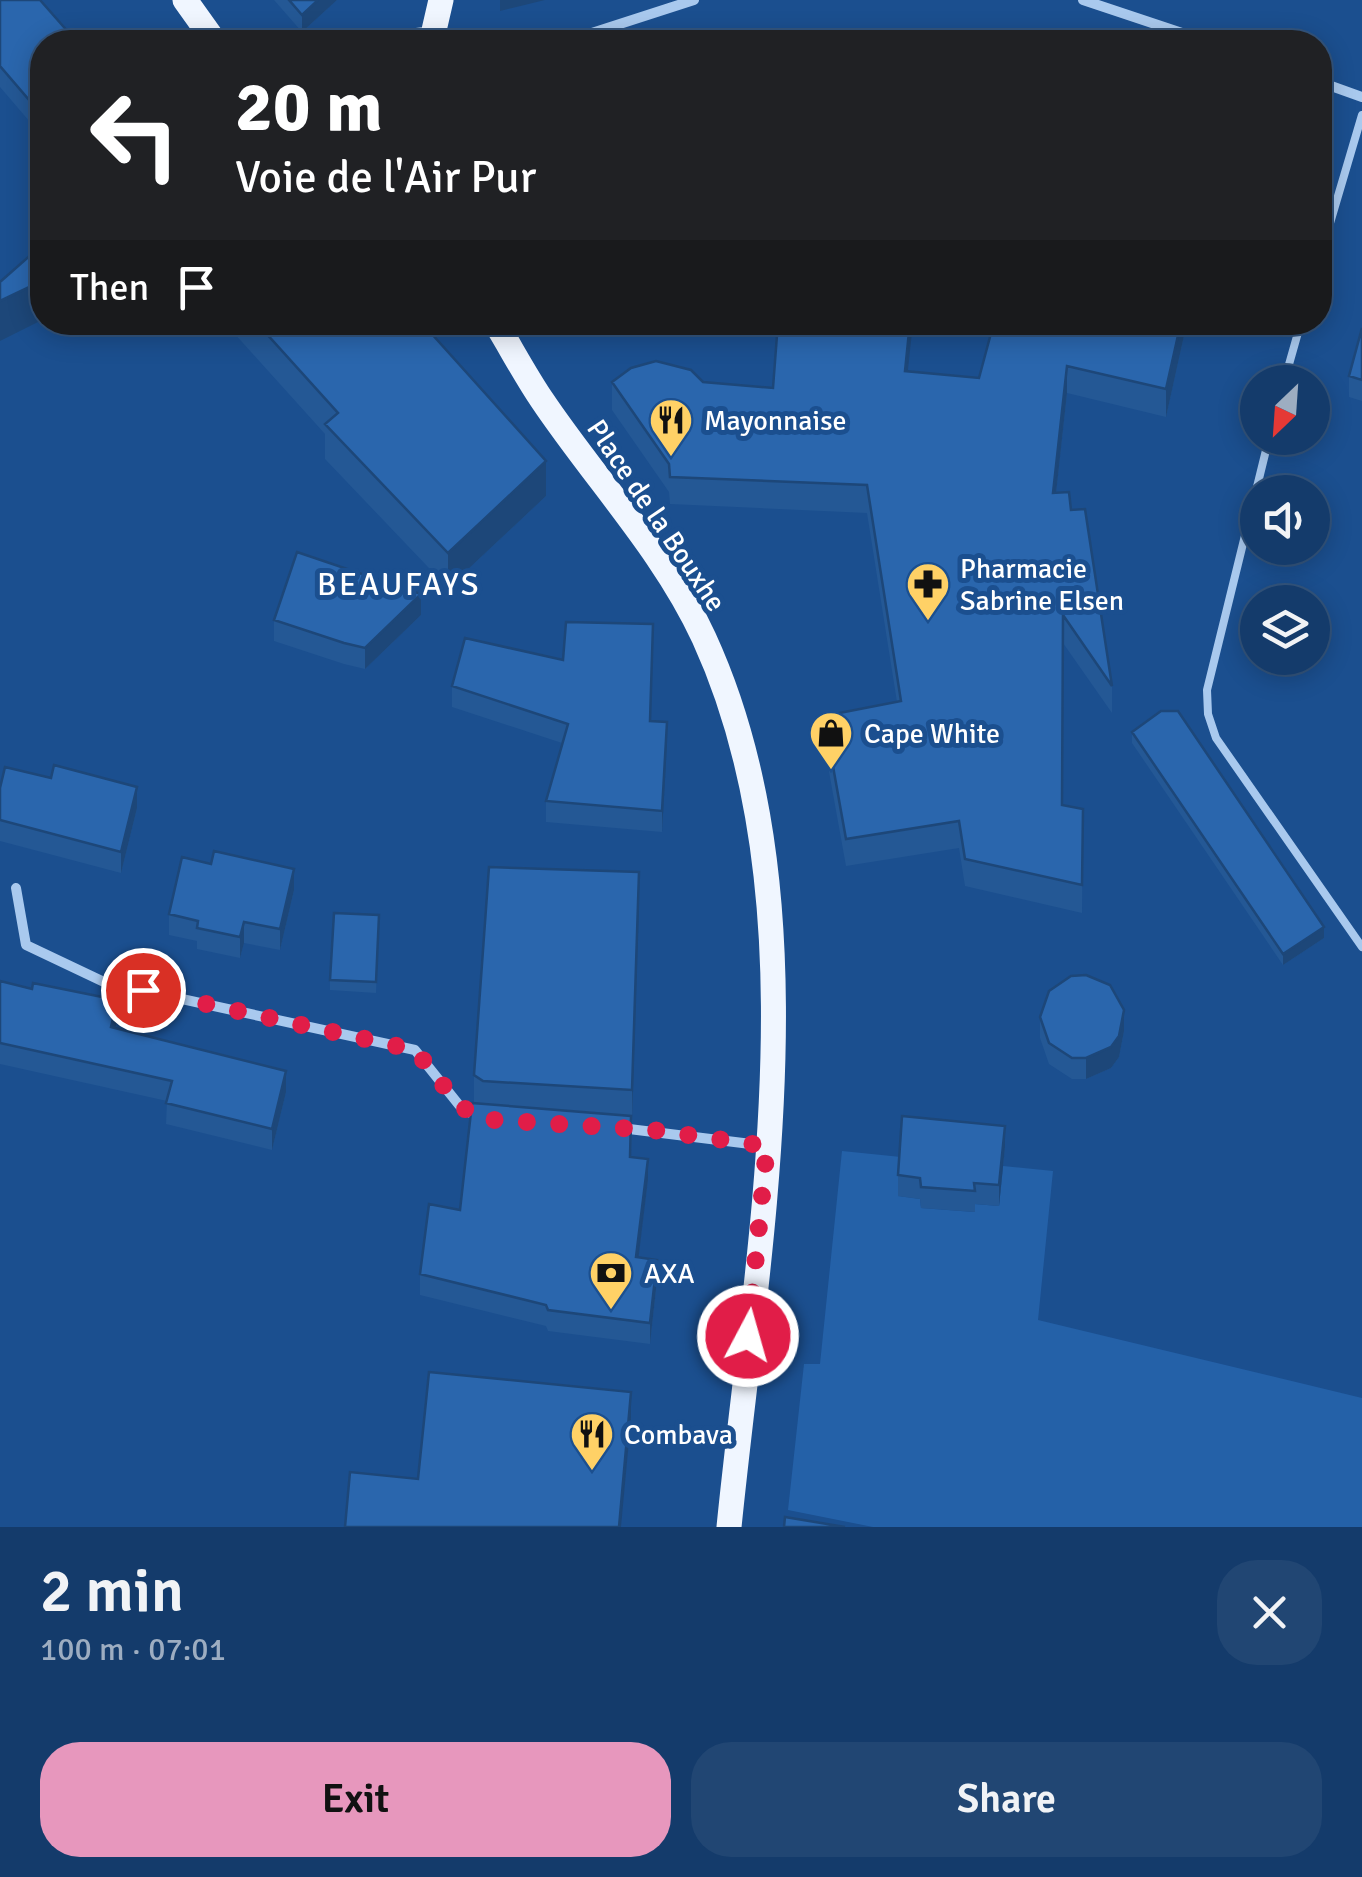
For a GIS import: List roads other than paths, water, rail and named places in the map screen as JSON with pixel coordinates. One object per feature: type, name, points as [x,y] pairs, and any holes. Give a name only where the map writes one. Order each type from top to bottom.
[{"type":"main road","points":[[184,0],[207,30]]},
{"type":"main road","points":[[440,30],[441,0]]},
{"type":"main road","name":"Place de la Bouxhe","points":[[503,335],[540,398],[656,557],[703,637],[748,763],[768,892],[770,1112],[728,1527]]},
{"type":"street","points":[[601,30],[692,0]]},
{"type":"street","points":[[1083,0],[1173,30]]},
{"type":"street","points":[[1332,86],[1362,97]]},
{"type":"street","points":[[16,888],[26,945],[104,982],[415,1050],[459,1105],[480,1119],[499,1120]]},
{"type":"street","points":[[614,1128],[767,1146]]},
{"type":"lane","points":[[1332,216],[1362,115]]},
{"type":"lane","points":[[1289,365],[1297,335]]},
{"type":"lane","points":[[1265,455],[1207,690],[1208,714],[1216,738],[1362,947]]},
{"type":"place","name":"Mayonnaise","points":[[671,458]]},
{"type":"place","name":"Pharmacie Sabrine Elsen","points":[[928,622]]},
{"type":"place","name":"Cape White","points":[[831,771]]},
{"type":"place","name":"AXA","points":[[611,1311]]},
{"type":"place","name":"Combava","points":[[592,1472]]},
{"type":"district","name":"BEAUFAYS","points":[[399,584]]}]
